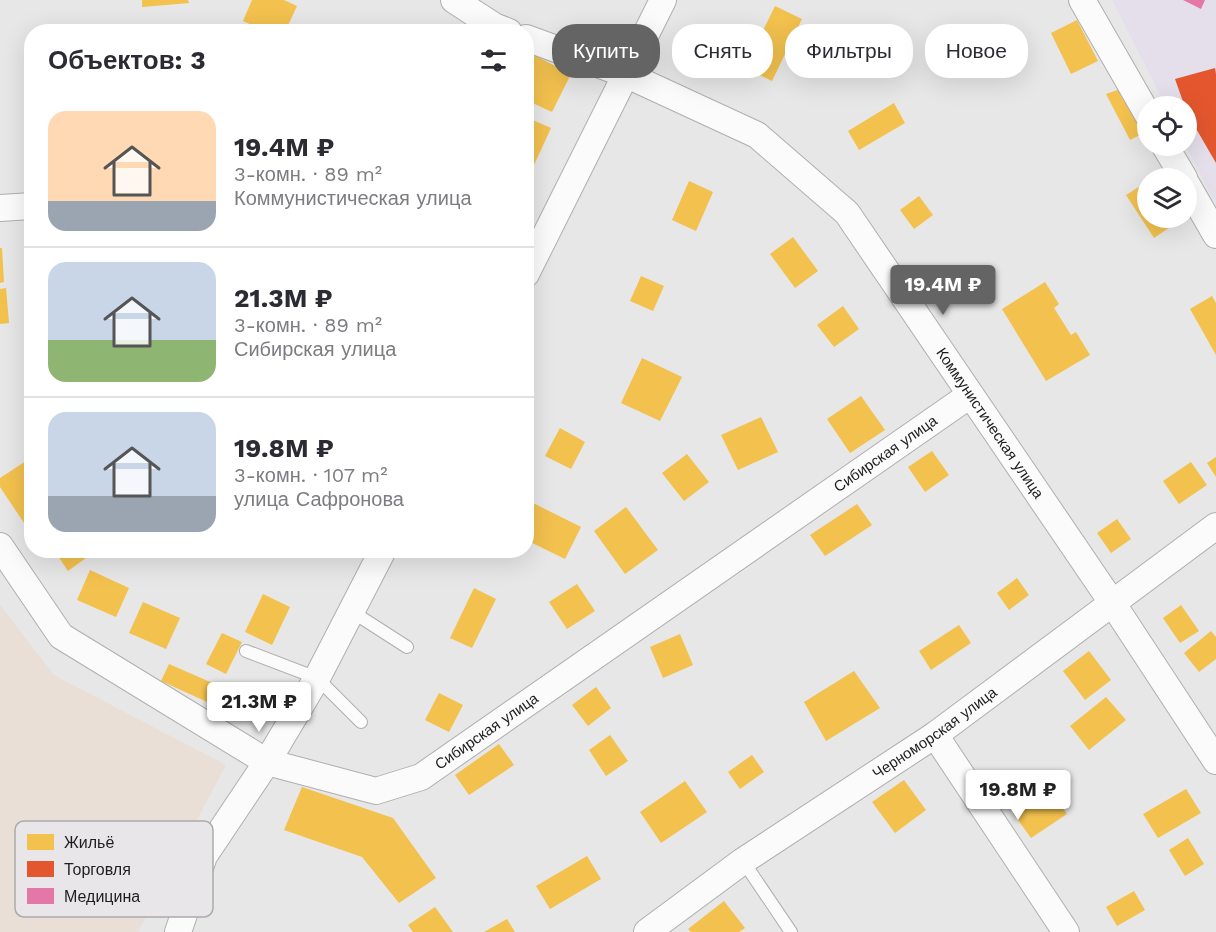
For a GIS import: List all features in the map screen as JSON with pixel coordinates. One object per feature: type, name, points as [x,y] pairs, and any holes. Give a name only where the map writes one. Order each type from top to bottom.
[{"type":"street","points":[[454,0],[491,24]]},
{"type":"street","points":[[651,24],[663,0]]},
{"type":"street","points":[[1082,0],[1137,96]]},
{"type":"street","name":"Коммунистическая улица","points":[[534,41],[552,47]]},
{"type":"street","points":[[534,258],[623,78]]},
{"type":"street","name":"Коммунистическая улица","points":[[634,78],[757,135],[847,213],[1113,604],[1216,760]]},
{"type":"street","points":[[1197,202],[1216,235]]},
{"type":"street","points":[[0,208],[24,206]]},
{"type":"street","name":"Сибирская улица","points":[[0,546],[61,636],[267,762],[376,791],[421,777],[970,395]]},
{"type":"street","name":"Черноморская улица","points":[[647,932],[743,861],[935,735],[1216,526]]},
{"type":"street","points":[[213,843],[267,762],[317,678],[379,558]]},
{"type":"street","points":[[935,735],[1065,932]]},
{"type":"street","points":[[178,932],[183,917]]},
{"type":"lane","points":[[351,611],[406,647]]},
{"type":"lane","points":[[246,651],[317,678],[361,722]]},
{"type":"lane","points":[[743,861],[791,932]]},
{"type":"shaded area","points":[[1112,0],[1216,0],[1216,204],[1191,156],[1197,156],[1197,96],[1161,96]]},
{"type":"shaded area","points":[[0,605],[54,675],[226,765],[196,821],[15,821],[15,917],[146,917],[138,932],[0,932]]},
{"type":"building: Жильё","points":[[142,0],[188,0],[189,3],[142,7]]},
{"type":"building: Жильё","points":[[252,0],[284,0],[297,6],[289,24],[250,24],[243,21]]},
{"type":"building: Жильё","points":[[775,6],[802,19],[800,24],[785,24],[785,54],[772,81],[766,78],[773,78],[773,24],[766,24]]},
{"type":"building: Жильё","points":[[1077,20],[1098,61],[1071,74],[1051,33]]},
{"type":"building: Жильё","points":[[534,55],[552,64],[552,78],[569,78],[552,112],[534,104]]},
{"type":"building: Жильё","points":[[1126,87],[1137,106],[1137,136],[1130,140],[1106,94]]},
{"type":"building: Жильё","points":[[894,103],[905,123],[859,150],[848,131]]},
{"type":"building: Жильё","points":[[534,121],[551,128],[534,165]]},
{"type":"building: Жильё","points":[[689,181],[713,192],[696,231],[672,220]]},
{"type":"building: Жильё","points":[[1137,188],[1137,212],[1126,195]]},
{"type":"building: Жильё","points":[[919,196],[933,215],[914,229],[900,210]]},
{"type":"building: Жильё","points":[[1147,228],[1169,228],[1154,238]]},
{"type":"building: Жильё","points":[[793,237],[818,271],[795,288],[770,254]]},
{"type":"building: Жильё","points":[[0,248],[2,248],[4,282],[0,283]]},
{"type":"building: Жильё","points":[[641,276],[664,286],[653,311],[630,301]]},
{"type":"building: Жильё","points":[[1045,282],[1059,304],[1054,308],[1071,335],[1076,332],[1090,355],[1046,381],[1002,309]]},
{"type":"building: Жильё","points":[[6,288],[9,323],[0,324],[0,289]]},
{"type":"building: Жильё","points":[[1212,296],[1216,303],[1216,355],[1190,309]]},
{"type":"building: Жильё","points":[[843,306],[859,329],[834,347],[817,325]]},
{"type":"building: Жильё","points":[[642,358],[682,377],[660,421],[621,403]]},
{"type":"building: Жильё","points":[[861,396],[885,430],[850,453],[827,419]]},
{"type":"building: Жильё","points":[[761,417],[778,452],[738,470],[721,435]]},
{"type":"building: Жильё","points":[[560,428],[585,442],[571,469],[545,456]]},
{"type":"building: Жильё","points":[[932,451],[949,475],[925,492],[908,467]]},
{"type":"building: Жильё","points":[[687,454],[709,482],[684,501],[662,473]]},
{"type":"building: Жильё","points":[[1216,457],[1216,477],[1207,463]]},
{"type":"building: Жильё","points":[[24,462],[24,523],[0,487],[0,478]]},
{"type":"building: Жильё","points":[[1191,462],[1207,485],[1179,504],[1163,481]]},
{"type":"building: Жильё","points":[[534,504],[581,527],[565,559],[534,544]]},
{"type":"building: Жильё","points":[[857,504],[872,525],[825,556],[810,535]]},
{"type":"building: Жильё","points":[[626,507],[658,550],[625,574],[594,531]]},
{"type":"building: Жильё","points":[[1117,519],[1131,539],[1111,553],[1097,533]]},
{"type":"building: Жильё","points":[[59,558],[86,558],[68,571]]},
{"type":"building: Жильё","points":[[90,570],[129,588],[116,617],[77,600]]},
{"type":"building: Жильё","points":[[1017,578],[1029,595],[1009,610],[997,593]]},
{"type":"building: Жильё","points":[[577,584],[595,611],[567,629],[549,602]]},
{"type":"building: Жильё","points":[[474,588],[496,599],[472,648],[450,638]]},
{"type":"building: Жильё","points":[[263,594],[290,607],[272,645],[245,632]]},
{"type":"building: Жильё","points":[[143,602],[180,618],[166,649],[129,633]]},
{"type":"building: Жильё","points":[[1181,605],[1199,631],[1180,643],[1163,618]]},
{"type":"building: Жильё","points":[[959,625],[971,643],[931,670],[919,651]]},
{"type":"building: Жильё","points":[[1211,631],[1216,637],[1216,659],[1199,672],[1184,653]]},
{"type":"building: Жильё","points":[[222,633],[242,642],[226,674],[206,664]]},
{"type":"building: Жильё","points":[[680,634],[693,665],[663,678],[650,647]]},
{"type":"building: Жильё","points":[[1089,651],[1111,680],[1085,700],[1063,671]]},
{"type":"building: Жильё","points":[[169,664],[224,688],[216,706],[161,681]]},
{"type":"building: Жильё","points":[[854,671],[880,708],[826,741],[804,702]]},
{"type":"building: Жильё","points":[[596,687],[611,708],[588,726],[572,705]]},
{"type":"building: Жильё","points":[[439,693],[463,705],[449,732],[425,720]]},
{"type":"building: Жильё","points":[[1106,697],[1126,720],[1089,750],[1070,726]]},
{"type":"building: Жильё","points":[[610,735],[628,761],[606,776],[589,750]]},
{"type":"building: Жильё","points":[[499,744],[514,765],[469,795],[455,775]]},
{"type":"building: Жильё","points":[[752,755],[764,772],[740,789],[728,772]]},
{"type":"building: Жильё","points":[[904,780],[926,810],[895,833],[872,802]]},
{"type":"building: Жильё","points":[[685,781],[707,812],[661,843],[640,812]]},
{"type":"building: Жильё","points":[[302,787],[393,818],[436,878],[399,903],[362,857],[284,830]]},
{"type":"building: Жильё","points":[[1049,788],[1067,814],[1031,838],[1013,813]]},
{"type":"building: Жильё","points":[[1186,789],[1201,813],[1158,838],[1143,814]]},
{"type":"building: Жильё","points":[[1188,838],[1204,864],[1185,876],[1169,850]]},
{"type":"building: Жильё","points":[[587,856],[601,879],[550,909],[536,886]]},
{"type":"building: Жильё","points":[[1134,891],[1145,910],[1117,926],[1106,907]]},
{"type":"building: Жильё","points":[[724,901],[745,928],[739,932],[691,932],[688,929]]},
{"type":"building: Жильё","points":[[435,907],[453,932],[413,932],[408,925]]},
{"type":"building: Жильё","points":[[507,919],[515,932],[484,932]]},
{"type":"building: Торговля","points":[[1215,68],[1216,163],[1197,130],[1197,96],[1181,96],[1175,79]]},
{"type":"building: Медицина","points":[[1183,0],[1205,0],[1201,9]]}]
